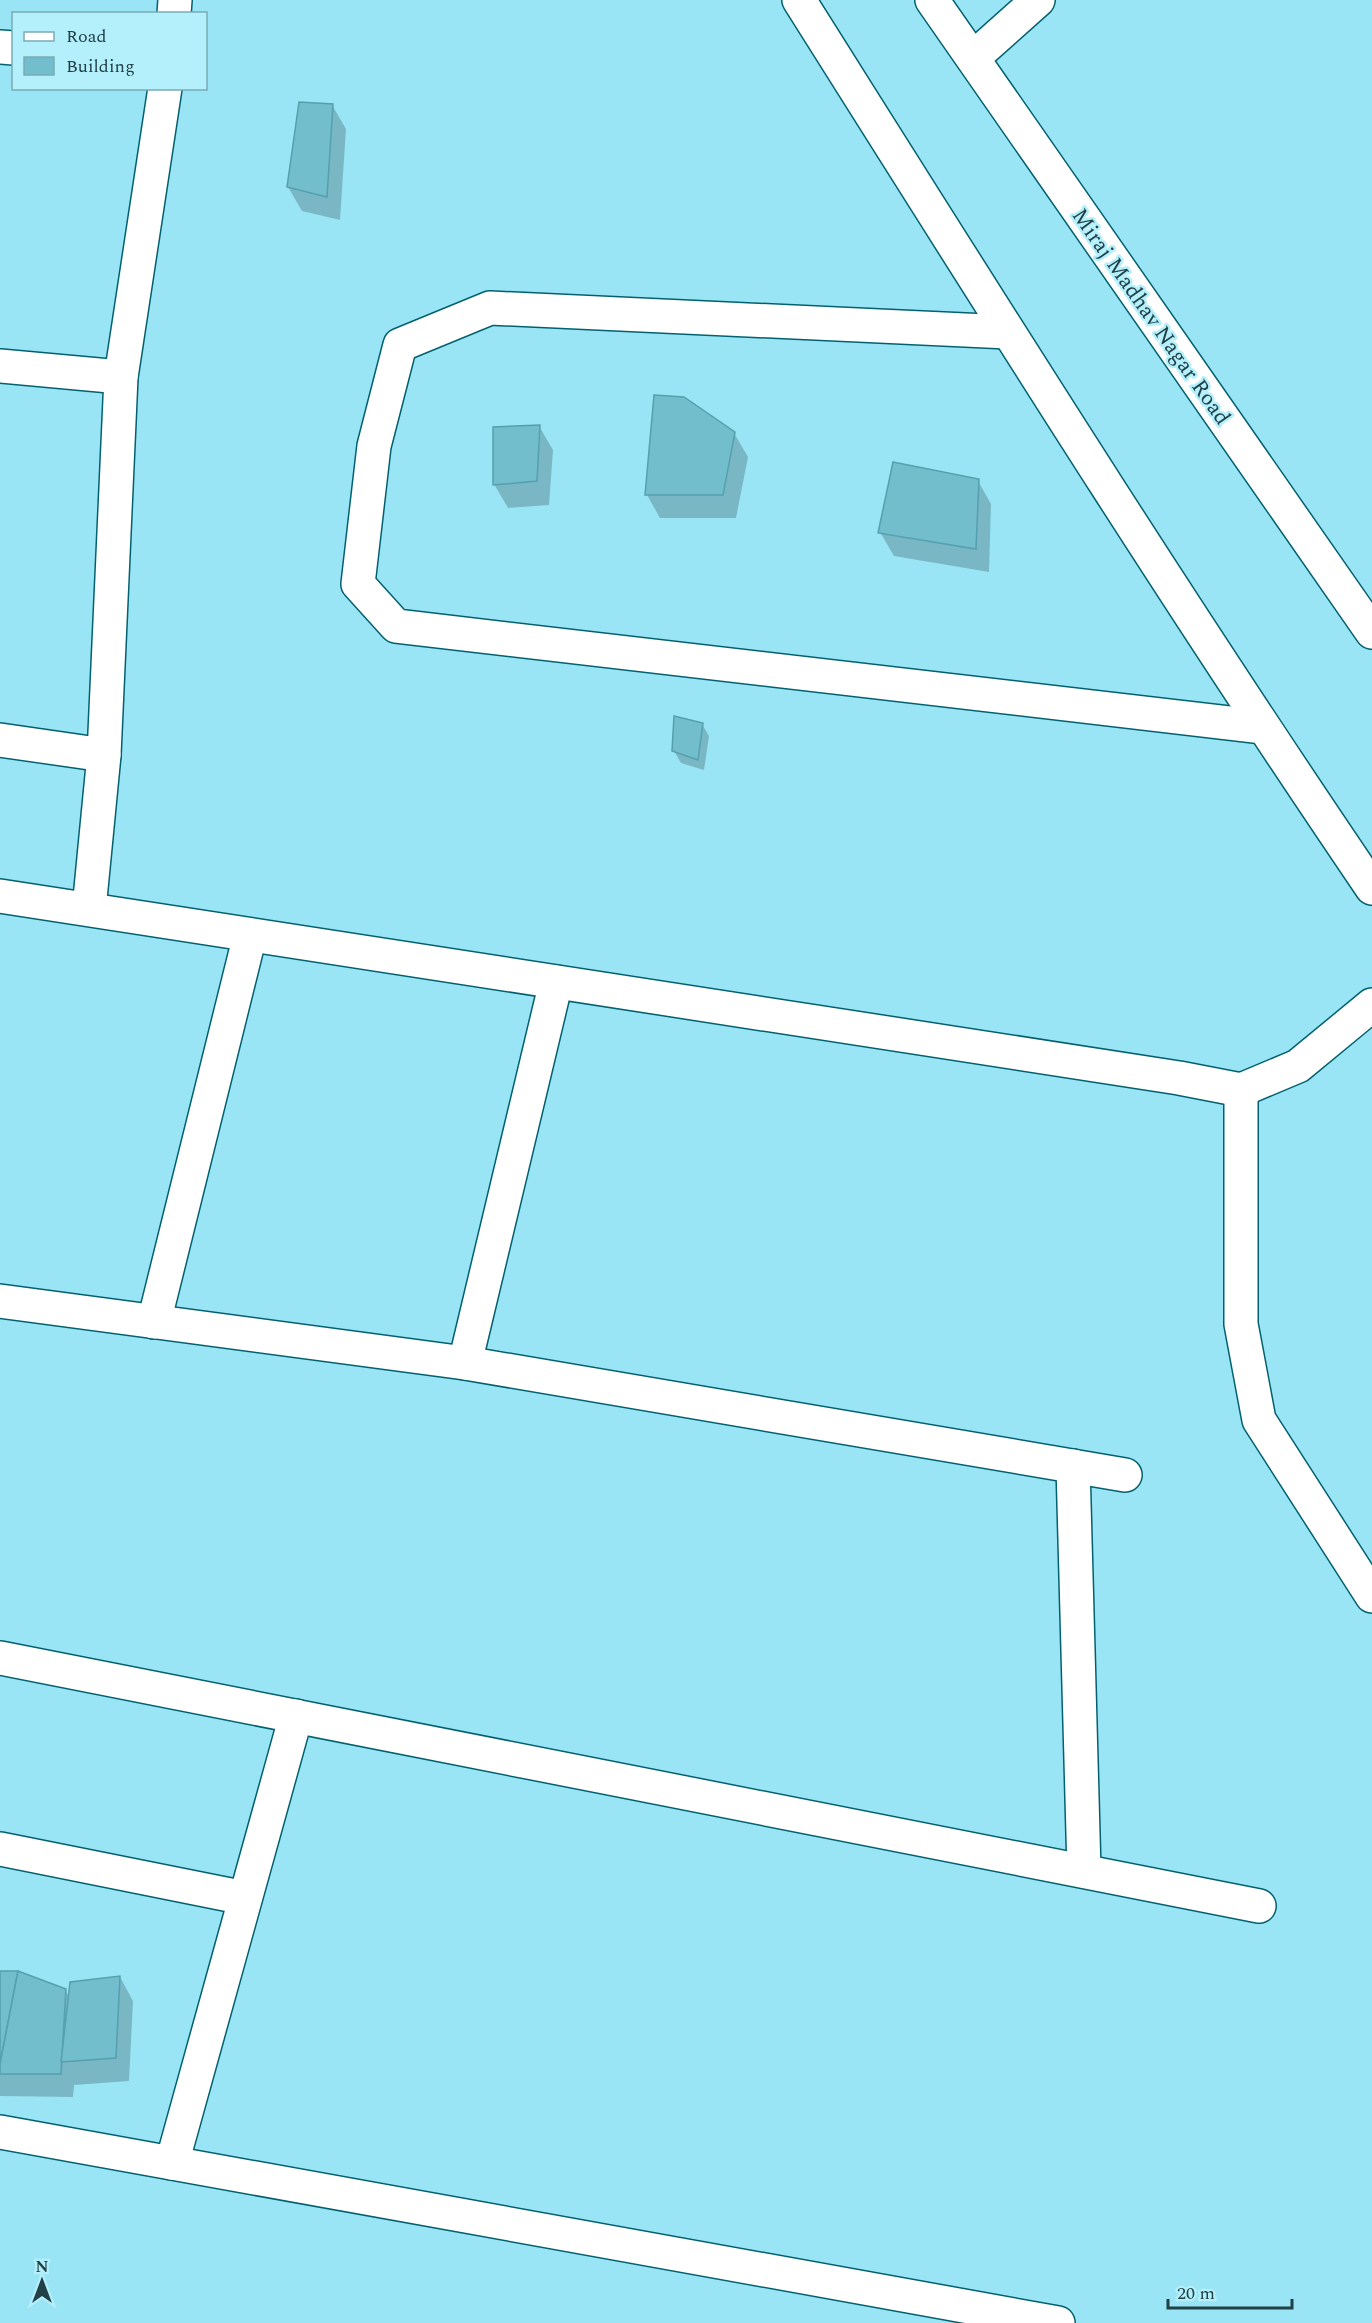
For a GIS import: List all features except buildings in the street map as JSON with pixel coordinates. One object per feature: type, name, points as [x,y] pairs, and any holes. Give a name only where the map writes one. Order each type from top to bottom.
[{"type":"street","points":[[800,0],[1008,332],[1263,727],[1372,888]]},
{"type":"street","name":"Miraj Madhav Nagar Road","points":[[932,0],[1372,632]]},
{"type":"street","points":[[973,58],[1038,0]]},
{"type":"street","points":[[88,909],[104,755],[121,377],[165,90]]},
{"type":"street","points":[[1008,332],[490,308],[400,345],[374,446],[358,584],[396,626],[1263,727]]},
{"type":"street","points":[[0,366],[121,377]]},
{"type":"street","points":[[0,740],[104,755]]},
{"type":"street","points":[[0,896],[1179,1078],[1241,1090],[1299,1066],[1372,1005]]},
{"type":"street","points":[[154,1322],[250,935]]},
{"type":"street","points":[[465,1363],[556,982]]},
{"type":"street","points":[[1241,1090],[1241,1324],[1259,1420],[1372,1596]]},
{"type":"street","points":[[0,1301],[465,1363],[1125,1475]]},
{"type":"street","points":[[1073,1466],[1084,1871]]},
{"type":"street","points":[[0,1658],[1259,1906]]},
{"type":"street","points":[[172,2163],[296,1716]]},
{"type":"street","points":[[0,1849],[245,1898]]},
{"type":"street","points":[[0,2132],[1058,2323]]}]
